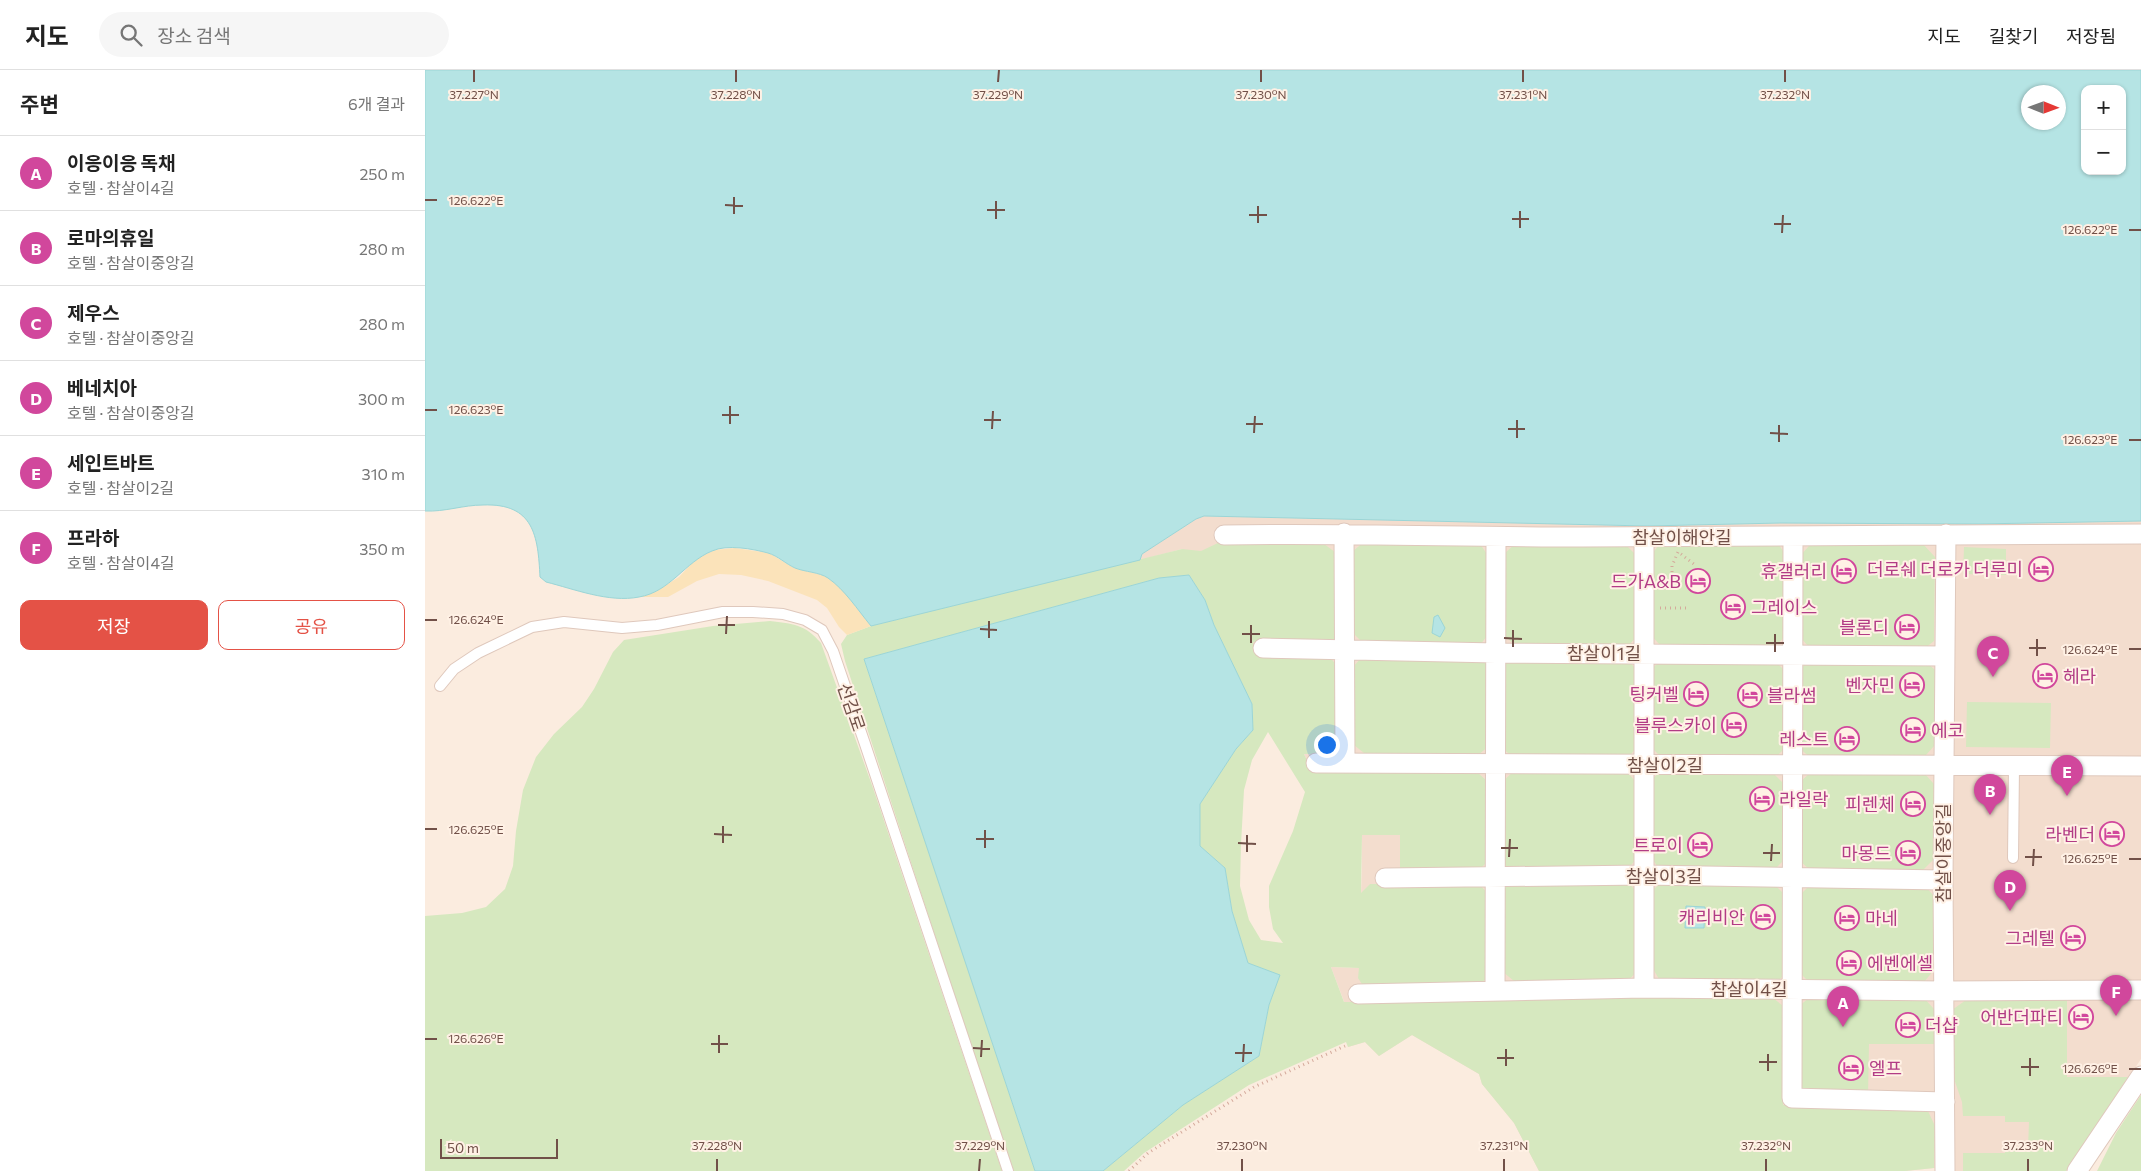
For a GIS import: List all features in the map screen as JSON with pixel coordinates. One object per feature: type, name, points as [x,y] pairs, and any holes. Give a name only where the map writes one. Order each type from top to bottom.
[{"type":"street","name":"참살이해안길","points":[[1223,535],[1344,533],[1497,537],[1644,537],[2141,534]]},
{"type":"street","points":[[1344,533],[1345,763]]},
{"type":"street","name":"참살이중앙길","points":[[1945,1171],[1943,880],[1946,534]]},
{"type":"street","points":[[1793,536],[1792,1098],[1945,1102]]},
{"type":"street","points":[[1495,990],[1497,537]]},
{"type":"street","points":[[1644,537],[1644,988]]},
{"type":"street","name":"참살이1길","points":[[1263,648],[1496,653],[1945,656]]},
{"type":"street","name":"참살이2길","points":[[1316,763],[2141,766]]},
{"type":"street","name":"참살이3길","points":[[1385,878],[1645,876],[1943,880]]},
{"type":"street","name":"참살이4길","points":[[1358,994],[1644,988],[1944,991],[2141,990]]},
{"type":"street","points":[[2077,1171],[2141,1076]]},
{"type":"lane","name":"선감로","points":[[440,686],[454,669],[477,653],[532,627],[564,622],[622,628],[657,625],[723,612],[753,612],[783,614],[805,620],[823,630],[833,651],[865,744],[1008,1171]]},
{"type":"lane","points":[[2013,858],[2014,766]]},
{"type":"path","points":[[1644,585],[1671,586],[1672,566],[1678,552]]},
{"type":"path","points":[[1645,608],[1686,608]]},
{"type":"path","points":[[1129,1171],[1148,1153],[1254,1087],[1345,1046]]},
{"type":"shaded area","points":[[1204,516],[1647,526],[1781,523],[1978,524],[2141,521],[2141,1059],[2066,1171],[1945,1171],[1934,1168],[1905,1171],[1539,1171],[1514,1123],[1482,1084],[1479,1074],[1412,1035],[1379,1056],[1365,1042],[1348,1047],[1351,1020],[1331,967],[1358,968],[1362,870],[1362,773],[1312,772],[1304,754],[1182,549],[1140,560],[1142,554],[1196,519]]},
{"type":"green space","points":[[1364,542],[1480,544],[1487,554],[1487,636],[1480,645],[1363,643],[1353,633],[1353,551]]},
{"type":"green space","points":[[1218,543],[1324,544],[1335,552],[1338,635],[1330,643],[1253,642],[1260,657],[1329,656],[1337,666],[1338,746],[1329,754],[1304,754],[1312,771],[1362,773],[1477,772],[1488,782],[1489,860],[1479,870],[1400,870],[1400,835],[1362,835],[1361,893],[1370,884],[1480,885],[1489,895],[1488,977],[1479,985],[1364,987],[1358,978],[1359,968],[1331,967],[1344,1002],[1457,1002],[1579,997],[1773,998],[1783,1006],[1783,1105],[1928,1111],[1935,1126],[1934,1168],[1905,1171],[1539,1171],[1514,1123],[1482,1084],[1479,1074],[1412,1035],[1379,1056],[1365,1042],[1348,1047],[1346,1042],[1249,1085],[1144,1153],[1124,1171],[1103,1171],[1183,1105],[1259,1056],[1269,1005],[1279,975],[1248,963],[1232,911],[1225,868],[1200,846],[1200,804],[1236,749],[1253,730],[1252,704],[1214,625],[1205,600],[1189,575],[1159,578],[864,659],[1035,1171],[1012,1171],[841,644],[847,635],[871,626],[1182,549],[1201,551]],"holes":[[[1268,732],[1305,792],[1293,831],[1269,886],[1269,907],[1273,929],[1283,943],[1261,940],[1249,920],[1240,886],[1241,844],[1244,790],[1252,760]]]},
{"type":"green space","points":[[1516,543],[1627,546],[1637,556],[1638,635],[1629,645],[1513,643],[1502,634],[1504,554]]},
{"type":"green space","points":[[1923,544],[1935,557],[1934,641],[1924,649],[1809,647],[1799,636],[1800,556],[1809,546]]},
{"type":"green space","points":[[1659,545],[1779,545],[1787,557],[1787,635],[1775,646],[1660,645],[1649,633],[1650,556]]},
{"type":"green space","points":[[1964,547],[2006,549],[2006,575],[1963,574]]},
{"type":"green space","points":[[770,621],[804,628],[821,643],[873,788],[1002,1171],[425,1171],[425,916],[462,913],[486,907],[505,889],[513,866],[516,831],[523,790],[536,757],[554,734],[582,707],[594,689],[613,652],[624,640],[713,626]]},
{"type":"green space","points":[[1362,657],[1481,658],[1489,666],[1489,746],[1478,755],[1364,753],[1354,745],[1353,667]]},
{"type":"green space","points":[[1512,658],[1627,659],[1636,669],[1636,748],[1628,758],[1513,757],[1502,748],[1502,667]]},
{"type":"green space","points":[[1662,660],[1775,661],[1785,671],[1786,747],[1774,759],[1660,756],[1653,749],[1651,669]]},
{"type":"green space","points":[[1811,660],[1925,661],[1935,670],[1935,745],[1926,755],[1811,758],[1799,748],[1800,669]]},
{"type":"green space","points":[[1967,702],[2051,703],[2050,748],[1966,747]]},
{"type":"green space","points":[[1514,771],[1627,772],[1636,782],[1637,858],[1628,869],[1513,872],[1501,861],[1502,782]]},
{"type":"green space","points":[[1660,772],[1773,773],[1783,783],[1784,860],[1772,872],[1658,868],[1651,856],[1650,781]]},
{"type":"green space","points":[[1810,773],[1924,773],[1934,784],[1934,859],[1922,871],[1810,870],[1799,860],[1800,782]]},
{"type":"green space","points":[[1627,881],[1636,891],[1636,972],[1628,981],[1514,981],[1503,972],[1502,890],[1512,882]]},
{"type":"green space","points":[[1661,883],[1774,884],[1784,894],[1785,974],[1777,982],[1659,979],[1652,967],[1650,892]]},
{"type":"green space","points":[[1809,886],[1925,886],[1933,895],[1934,970],[1924,982],[1809,982],[1799,972],[1800,895]]},
{"type":"green space","points":[[1810,997],[1923,997],[1934,1009],[1934,1044],[1869,1044],[1868,1096],[1810,1095],[1798,1085],[1798,1007]]},
{"type":"green space","points":[[2067,999],[2067,1077],[2128,1077],[2066,1171],[1963,1171],[1963,1153],[2005,1153],[2005,1149],[2028,1148],[2029,1122],[2005,1122],[2005,1116],[1963,1116],[1962,1102],[1952,1073],[1952,1010],[1966,1000]]},
{"type":"green space","points":[[2141,1095],[2141,1171],[2097,1171],[2116,1133]]},
{"type":"sand","points":[[735,548],[769,553],[794,568],[826,576],[842,589],[871,626],[847,635],[839,627],[827,608],[817,600],[768,581],[741,575],[719,574],[697,581],[668,597],[640,597],[658,590],[679,577],[695,560],[714,550]]},
{"type":"water","points":[[425,70],[2141,70],[2141,521],[1978,524],[1781,523],[1647,526],[1204,516],[1196,519],[1142,554],[1140,560],[871,626],[845,594],[828,578],[820,574],[795,568],[768,553],[740,548],[718,549],[702,556],[669,583],[650,594],[628,598],[604,597],[546,582],[540,577],[535,536],[523,516],[513,510],[500,506],[483,505],[425,511]]},
{"type":"water","points":[[1189,575],[1205,600],[1214,625],[1252,704],[1253,730],[1236,749],[1200,804],[1200,846],[1225,868],[1232,911],[1248,963],[1280,975],[1269,1005],[1259,1056],[1183,1105],[1103,1171],[1035,1171],[864,659],[1159,578]]},
{"type":"water","points":[[1438,615],[1445,628],[1440,637],[1432,633],[1434,617]]},
{"type":"water","points":[[1686,906],[1705,907],[1704,928],[1685,928]]},
{"type":"place","name":"더로쉐 더로카 더루미","points":[[2041,569]]},
{"type":"place","name":"휴갤러리","points":[[1844,571]]},
{"type":"place","name":"드가A&B","points":[[1698,581]]},
{"type":"place","name":"그레이스","points":[[1733,607]]},
{"type":"place","name":"블론디","points":[[1907,627]]},
{"type":"place","name":"헤라","points":[[2045,676]]},
{"type":"place","name":"제우스","points":[[1993,677]]},
{"type":"place","name":"벤자민","points":[[1912,685]]},
{"type":"place","name":"팅커벨","points":[[1696,694]]},
{"type":"place","name":"블라썸","points":[[1750,695]]},
{"type":"place","name":"블루스카이","points":[[1734,725]]},
{"type":"place","name":"에코","points":[[1913,730]]},
{"type":"place","name":"레스트","points":[[1847,739]]},
{"type":"place","name":"세인트바트","points":[[2067,796]]},
{"type":"place","name":"라일락","points":[[1762,799]]},
{"type":"place","name":"피렌체","points":[[1913,804]]},
{"type":"place","name":"로마의휴일","points":[[1990,815]]},
{"type":"place","name":"라벤더","points":[[2112,834]]},
{"type":"place","name":"트로이","points":[[1700,845]]},
{"type":"place","name":"마몽드","points":[[1908,853]]},
{"type":"place","name":"베네치아","points":[[2010,911]]},
{"type":"place","name":"캐리비안","points":[[1763,917]]},
{"type":"place","name":"마네","points":[[1847,918]]},
{"type":"place","name":"그레텔","points":[[2073,938]]},
{"type":"place","name":"에벤에셀","points":[[1849,963]]},
{"type":"place","name":"프라하","points":[[2116,1016]]},
{"type":"place","name":"어반더파티","points":[[2081,1017]]},
{"type":"place","name":"더샵","points":[[1908,1025]]},
{"type":"place","name":"이응이응 독채","points":[[1843,1027]]},
{"type":"place","name":"엘프","points":[[1851,1068]]}]
